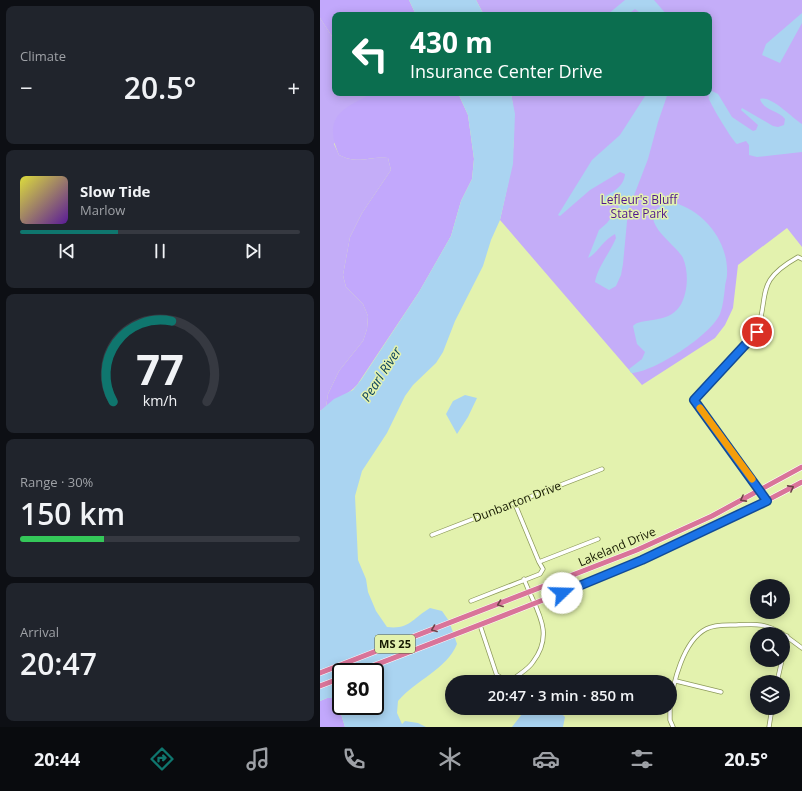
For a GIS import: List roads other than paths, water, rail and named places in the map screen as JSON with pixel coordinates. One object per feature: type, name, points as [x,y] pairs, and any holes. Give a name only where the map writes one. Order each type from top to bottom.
[{"type":"highway","name":"Lakeland Drive","points":[[320,673],[574,576],[637,550],[695,524],[760,491],[802,467]]},
{"type":"highway","name":"Lakeland Drive","points":[[381,663],[576,588],[642,560],[767,501],[802,482]]},
{"type":"highway","points":[[320,686],[332,681]]},
{"type":"street","points":[[767,501],[694,400],[757,332],[761,320],[764,290],[769,278],[798,257],[802,259]]},
{"type":"street","name":"Dunbarton Drive","points":[[432,535],[602,469]]},
{"type":"street","points":[[471,601],[540,574],[543,569],[515,504]]},
{"type":"street","points":[[539,562],[598,539]]},
{"type":"street","points":[[517,675],[533,663],[545,636],[535,603],[529,593],[524,579]]},
{"type":"street","points":[[677,675],[678,669],[692,641],[707,628],[716,626],[760,624],[772,627]]},
{"type":"street","points":[[480,625],[498,675]]},
{"type":"street","points":[[790,639],[802,648]]},
{"type":"street","points":[[677,681],[721,692]]},
{"type":"street","points":[[670,715],[670,720],[673,727]]},
{"type":"street","points":[[769,727],[771,715]]},
{"type":"water","points":[[409,0],[476,0],[482,12],[415,12]]},
{"type":"water","points":[[625,0],[654,0],[664,12],[639,12],[635,9],[631,12],[611,12]]},
{"type":"water","points":[[802,13],[802,23],[780,63],[762,55],[766,44]]},
{"type":"water","points":[[712,91],[718,94],[732,117],[753,131],[756,130],[758,125],[741,110],[742,108],[773,126],[778,127],[784,125],[785,119],[765,106],[760,99],[770,100],[802,124],[802,152],[757,157],[749,155],[749,145],[746,141],[737,144],[718,116],[709,99],[709,96],[712,96]]},
{"type":"water","name":"Pearl River","points":[[459,96],[512,96],[515,114],[513,164],[500,220],[491,240],[483,266],[455,321],[443,352],[436,363],[413,385],[405,396],[387,433],[362,471],[355,496],[358,560],[366,579],[368,592],[376,611],[387,627],[401,627],[406,625],[430,608],[442,611],[449,621],[457,644],[452,653],[439,667],[413,687],[398,701],[397,713],[402,724],[405,721],[418,723],[426,727],[345,727],[341,715],[384,715],[384,663],[332,663],[332,698],[327,698],[320,701],[320,411],[334,399],[353,390],[419,292],[451,236],[461,201],[472,179],[474,159],[468,115]]},
{"type":"water","points":[[645,96],[667,96],[648,159],[628,211],[621,275],[616,286],[609,290],[595,282],[599,270],[616,238],[615,234],[588,258],[599,230],[607,223],[619,207],[614,202],[600,206],[601,198],[613,192],[620,186],[625,174],[620,172],[590,190],[560,216],[558,215],[592,160],[620,135]]},
{"type":"water","points":[[668,201],[692,211],[702,218],[718,238],[726,262],[727,276],[723,304],[720,314],[714,323],[694,342],[653,367],[631,373],[629,369],[642,359],[645,352],[637,344],[633,326],[637,323],[668,316],[675,312],[683,301],[685,295],[687,276],[683,258],[659,231],[653,219],[655,211]]},
{"type":"water","points":[[465,395],[477,398],[468,417],[457,434],[446,414],[453,401]]},
{"type":"water","points":[[521,715],[563,715],[565,717],[563,727],[512,727]]},
{"type":"park label","name":"Lefleur's Bluff State Park","points":[[639,207]]}]
